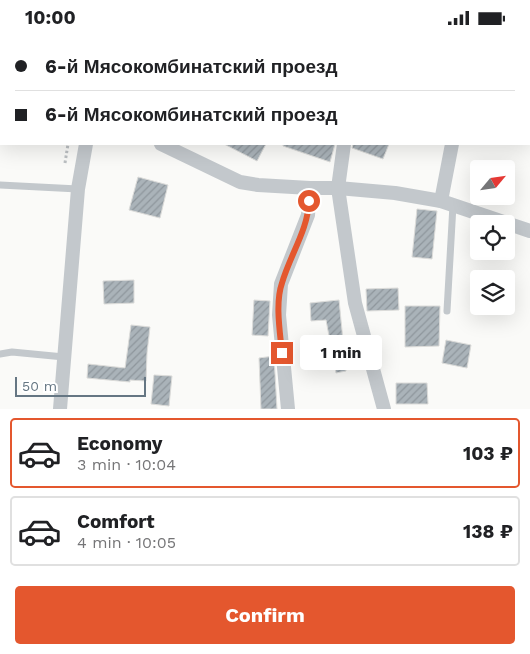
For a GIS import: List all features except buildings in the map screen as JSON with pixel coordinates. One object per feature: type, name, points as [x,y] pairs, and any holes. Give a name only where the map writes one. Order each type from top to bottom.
[{"type":"street","points":[[60,409],[78,189],[86,145]]},
{"type":"street","points":[[163,145],[240,182],[258,185],[338,188],[395,193],[447,203],[530,231]]},
{"type":"street","points":[[344,145],[338,188],[355,303],[384,409]]},
{"type":"street","points":[[447,203],[452,145]]},
{"type":"street","points":[[288,409],[279,315],[281,284],[308,215],[310,188]]},
{"type":"lane","points":[[0,185],[78,189]]},
{"type":"lane","points":[[447,203],[447,311]]},
{"type":"lane","points":[[0,354],[12,352],[64,357]]},
{"type":"route","points":[[282,353],[279,315],[281,284],[308,215],[309,201]]}]
